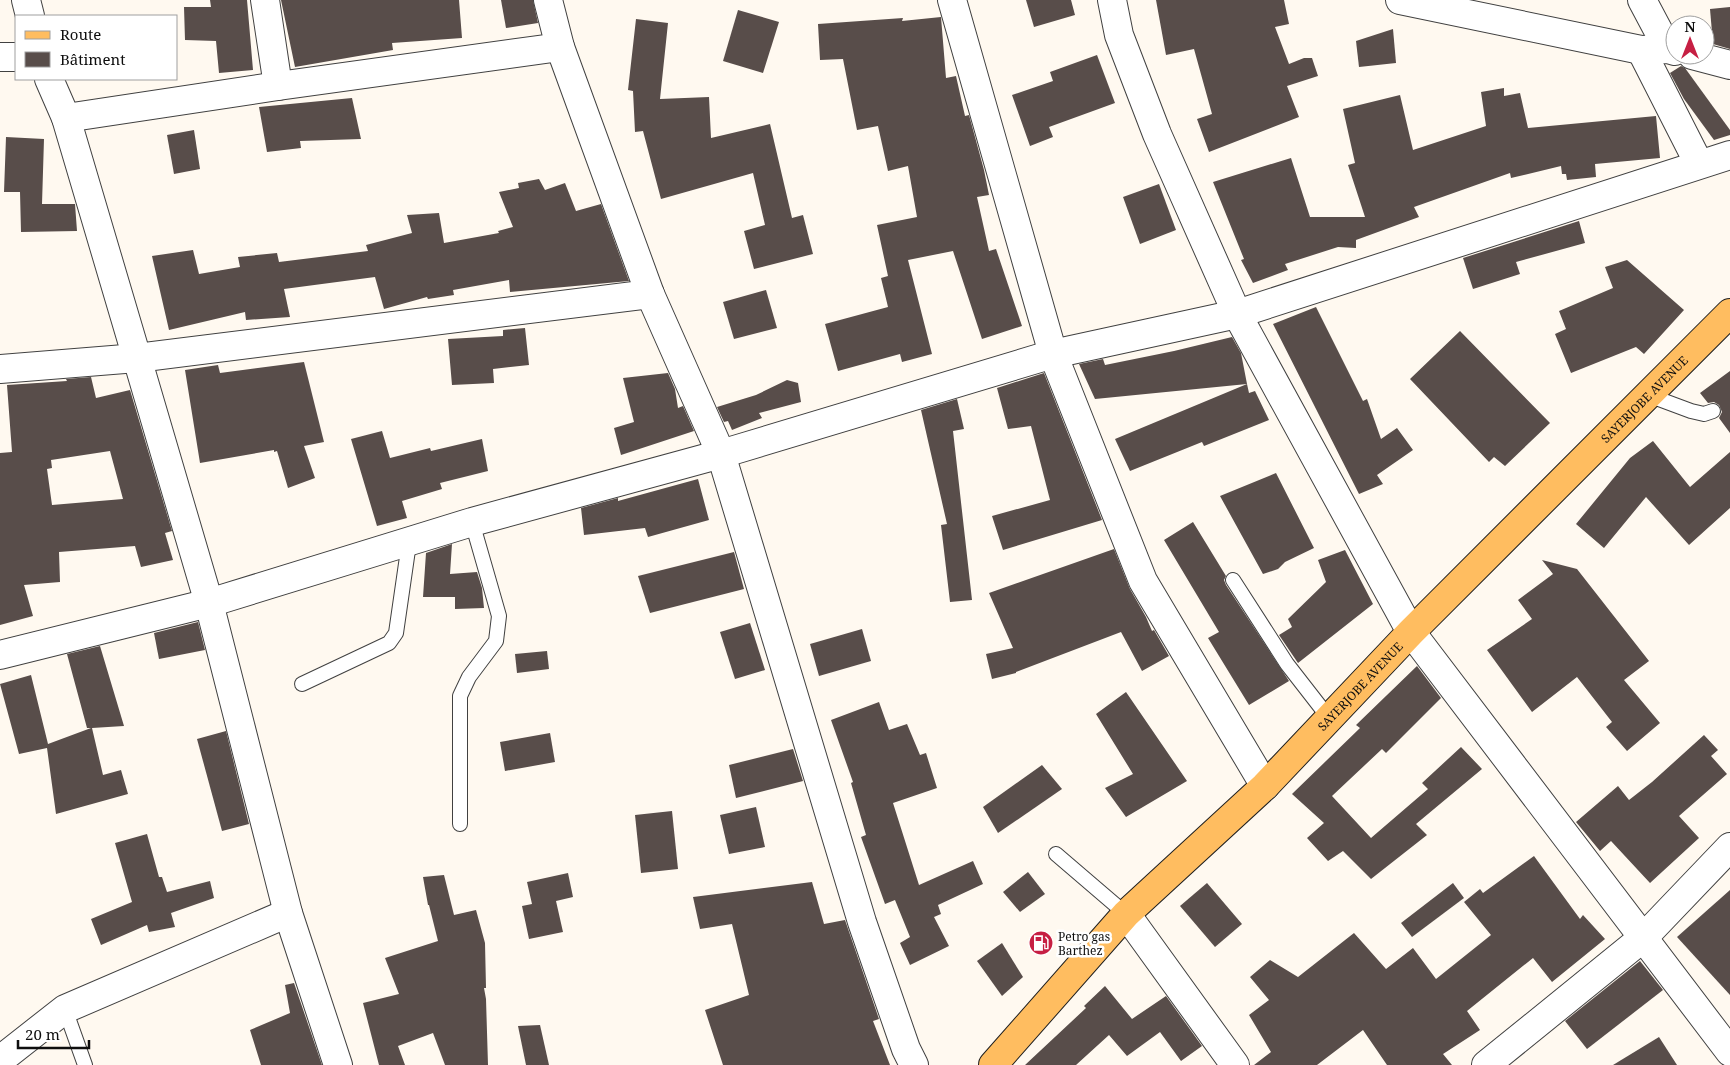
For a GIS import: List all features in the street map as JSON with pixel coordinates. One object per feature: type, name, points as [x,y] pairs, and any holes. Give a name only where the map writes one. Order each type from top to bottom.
[{"type":"main road","name":"SAYERJOBE AVENUE","points":[[993,1065],[1126,914],[1264,786],[1411,632],[1648,395],[1728,321]]},
{"type":"street","points":[[26,0],[30,15]]},
{"type":"street","points":[[265,0],[278,86]]},
{"type":"street","points":[[548,0],[560,47],[650,294],[720,454],[862,922],[914,1065]]},
{"type":"street","points":[[952,0],[1053,354],[1143,580],[1264,786]]},
{"type":"street","points":[[1112,0],[1119,35],[1157,134],[1237,314],[1411,632],[1730,1052]]},
{"type":"street","points":[[1400,0],[1641,50],[1665,51]]},
{"type":"street","points":[[1642,0],[1665,33]]},
{"type":"street","points":[[66,118],[278,86],[560,47]]},
{"type":"street","points":[[1641,50],[1699,164]]},
{"type":"street","points":[[0,57],[15,57]]},
{"type":"street","points":[[1715,61],[1730,65]]},
{"type":"street","points":[[49,80],[66,118],[209,603],[288,913],[338,1065]]},
{"type":"street","points":[[0,655],[209,603],[409,543],[472,522],[720,454],[1053,354],[1237,314],[1730,155]]},
{"type":"street","points":[[0,369],[137,358],[650,294]]},
{"type":"street","points":[[1486,1065],[1644,937],[1730,847]]},
{"type":"street","points":[[0,1060],[65,1009],[288,913]]},
{"type":"street","points":[[1126,914],[1235,1065]]},
{"type":"lane","points":[[1648,395],[1704,414],[1713,410]]},
{"type":"lane","points":[[460,824],[460,696],[469,677],[496,641],[499,616],[472,522]]},
{"type":"lane","points":[[302,684],[389,643],[396,633],[409,543]]},
{"type":"lane","points":[[1233,580],[1287,664],[1329,718]]},
{"type":"lane","points":[[1056,854],[1126,914]]},
{"type":"lane","points":[[65,1009],[85,1065]]},
{"type":"building","points":[[210,0],[247,0],[253,70],[219,73],[216,41],[185,40],[184,7],[211,7]]},
{"type":"building","points":[[281,0],[459,0],[462,38],[392,43],[393,50],[295,67]]},
{"type":"building","points":[[501,0],[533,0],[538,23],[506,28]]},
{"type":"building","points":[[1026,0],[1071,0],[1075,15],[1034,27]]},
{"type":"building","points":[[1156,0],[1284,0],[1289,24],[1275,27],[1289,64],[1304,58],[1312,58],[1318,76],[1287,86],[1299,117],[1209,152],[1197,119],[1212,114],[1194,49],[1166,55]]},
{"type":"building","points":[[1730,7],[1730,49],[1715,45],[1715,15],[1711,15],[1710,9]]},
{"type":"building","points":[[738,10],[779,22],[763,73],[723,61]]},
{"type":"building","points":[[941,17],[946,78],[956,76],[965,116],[969,115],[984,170],[989,195],[977,197],[989,251],[996,249],[1022,326],[982,339],[953,251],[908,260],[932,354],[902,362],[900,354],[838,371],[825,324],[888,307],[881,278],[888,276],[877,225],[917,217],[908,166],[888,171],[878,126],[857,130],[843,59],[820,60],[818,24],[903,18],[902,21]]},
{"type":"building","points":[[636,19],[668,23],[660,99],[709,97],[711,138],[770,124],[792,218],[803,215],[813,254],[754,269],[744,231],[765,225],[753,173],[661,199],[643,131],[635,132],[633,91],[628,90]]},
{"type":"building","points":[[1393,29],[1396,63],[1359,67],[1356,41]]},
{"type":"building","points":[[1097,55],[1115,103],[1049,127],[1053,137],[1030,146],[1012,95],[1053,81],[1050,72]]},
{"type":"building","points":[[1681,66],[1685,68],[1730,130],[1730,135],[1714,140],[1684,99],[1670,73]]},
{"type":"building","points":[[1504,88],[1504,96],[1520,93],[1528,128],[1656,116],[1660,158],[1595,164],[1596,177],[1567,180],[1566,174],[1562,174],[1561,166],[1511,178],[1510,173],[1414,207],[1419,217],[1356,240],[1356,248],[1338,247],[1285,264],[1288,270],[1253,283],[1241,260],[1244,259],[1213,182],[1291,158],[1310,217],[1365,217],[1348,165],[1355,163],[1343,109],[1400,95],[1413,150],[1486,126],[1481,92]]},
{"type":"building","points":[[352,98],[361,139],[300,141],[301,148],[267,152],[259,107]]},
{"type":"building","points":[[194,130],[200,169],[174,174],[167,135]]},
{"type":"building","points":[[6,137],[44,139],[42,204],[75,204],[77,231],[21,232],[20,192],[4,192]]},
{"type":"building","points":[[539,179],[545,190],[565,183],[576,211],[601,204],[629,281],[510,292],[509,280],[453,290],[454,295],[428,299],[427,297],[384,309],[375,277],[284,289],[290,317],[246,320],[245,312],[169,330],[152,256],[193,250],[199,274],[240,267],[238,257],[277,253],[279,262],[368,251],[366,245],[412,233],[407,215],[439,213],[444,243],[499,233],[498,231],[513,227],[499,192],[519,188],[518,183]]},
{"type":"building","points":[[1159,184],[1176,230],[1140,244],[1123,197]]},
{"type":"building","points":[[1579,221],[1585,243],[1516,262],[1520,274],[1473,289],[1463,258]]},
{"type":"building","points":[[1627,260],[1684,310],[1644,354],[1636,347],[1571,373],[1555,334],[1566,329],[1559,311],[1613,288],[1605,267]]},
{"type":"building","points":[[766,290],[777,328],[734,339],[723,302]]},
{"type":"building","points":[[1316,307],[1363,401],[1367,399],[1381,439],[1397,428],[1413,450],[1377,475],[1383,484],[1359,494],[1273,324]]},
{"type":"building","points":[[525,328],[529,365],[493,369],[494,383],[452,385],[448,339],[503,336],[503,330]]},
{"type":"building","points":[[1460,331],[1550,423],[1505,466],[1494,457],[1489,462],[1410,379]]},
{"type":"building","points":[[1232,337],[1241,353],[1247,384],[1095,399],[1079,364],[1103,359],[1105,365]]},
{"type":"building","points":[[304,362],[324,442],[304,446],[315,478],[288,488],[277,451],[274,452],[274,450],[200,463],[185,370],[218,365],[220,373]]},
{"type":"building","points":[[1730,371],[1730,433],[1719,418],[1722,412],[1719,405],[1714,402],[1708,403],[1700,393]]},
{"type":"building","points":[[668,373],[675,389],[678,408],[683,406],[694,431],[621,455],[614,428],[634,422],[623,378]]},
{"type":"building","points":[[1044,373],[1102,520],[1003,550],[992,516],[1050,500],[1031,426],[1008,429],[997,388]]},
{"type":"building","points":[[91,377],[96,398],[130,390],[172,531],[165,533],[173,560],[141,567],[135,546],[59,552],[60,582],[24,585],[33,616],[0,625],[0,453],[12,452],[7,385],[67,381],[66,379]],"holes":[[[110,451],[123,499],[52,505],[47,469],[52,468],[51,460]]]},
{"type":"building","points":[[787,380],[798,383],[801,402],[759,413],[762,418],[732,430],[728,421],[724,422],[717,407],[756,395]]},
{"type":"building","points":[[1247,384],[1249,393],[1255,391],[1269,420],[1204,446],[1202,442],[1130,471],[1115,439]]},
{"type":"building","points":[[957,399],[964,429],[953,431],[972,600],[950,602],[941,525],[947,524],[921,410]]},
{"type":"building","points":[[382,431],[390,458],[430,448],[431,451],[482,439],[488,471],[440,483],[442,489],[402,501],[407,518],[377,526],[351,439]]},
{"type":"building","points":[[1653,441],[1690,487],[1730,452],[1730,508],[1689,545],[1646,497],[1604,548],[1576,524],[1630,458]]},
{"type":"building","points":[[1276,473],[1314,548],[1285,562],[1278,569],[1263,574],[1220,496]]},
{"type":"building","points":[[698,479],[709,520],[648,537],[645,528],[584,535],[581,508],[618,498],[618,501]]},
{"type":"building","points":[[1193,522],[1226,576],[1224,580],[1226,585],[1289,681],[1249,705],[1208,638],[1219,632],[1164,540]]},
{"type":"building","points":[[452,544],[450,574],[477,572],[482,588],[484,608],[455,609],[455,597],[423,597],[426,553]]},
{"type":"building","points":[[1114,549],[1130,589],[1152,631],[1154,630],[1169,656],[1142,671],[1121,632],[1016,673],[992,679],[986,654],[1013,648],[989,593]]},
{"type":"building","points":[[1345,550],[1373,604],[1298,663],[1279,635],[1292,627],[1288,619],[1326,582],[1318,560]]},
{"type":"building","points":[[734,552],[744,589],[650,613],[638,576]]},
{"type":"building","points":[[1542,560],[1577,569],[1649,661],[1624,680],[1660,723],[1627,751],[1606,727],[1612,722],[1577,677],[1532,712],[1487,650],[1532,619],[1518,600],[1553,574]]},
{"type":"building","points":[[198,622],[205,650],[159,659],[154,633]]},
{"type":"building","points":[[750,623],[765,670],[735,679],[720,632]]},
{"type":"building","points":[[862,629],[871,661],[819,676],[810,644]]},
{"type":"building","points":[[100,646],[124,726],[92,728],[103,775],[121,770],[128,794],[56,814],[47,748],[19,754],[0,684],[31,675],[48,744],[91,728],[87,728],[67,654]]},
{"type":"building","points":[[547,651],[549,669],[517,673],[515,654]]},
{"type":"building","points":[[1417,666],[1441,698],[1386,753],[1382,749],[1332,796],[1371,838],[1428,789],[1422,783],[1461,747],[1482,769],[1416,824],[1427,835],[1371,879],[1343,851],[1328,861],[1307,838],[1324,823],[1292,794],[1360,728],[1356,725]]},
{"type":"building","points":[[1126,692],[1187,781],[1126,817],[1105,788],[1133,774],[1096,714]]},
{"type":"building","points":[[879,702],[889,730],[907,724],[920,755],[926,753],[937,788],[893,803],[919,885],[973,861],[983,884],[938,905],[941,914],[934,917],[949,946],[910,965],[900,943],[910,937],[895,900],[885,904],[861,837],[866,835],[851,783],[853,782],[831,720]]},
{"type":"building","points":[[226,731],[249,824],[222,831],[197,739]]},
{"type":"building","points":[[550,733],[555,762],[505,771],[500,742]]},
{"type":"building","points":[[1704,735],[1718,750],[1711,756],[1727,774],[1679,816],[1699,838],[1650,883],[1611,841],[1600,851],[1576,822],[1618,786],[1629,800]]},
{"type":"building","points":[[793,749],[803,781],[736,798],[729,765]]},
{"type":"building","points":[[1042,765],[1062,789],[998,833],[983,807]]},
{"type":"building","points":[[756,807],[765,847],[729,854],[720,815]]},
{"type":"building","points":[[672,811],[678,869],[641,873],[635,815]]},
{"type":"building","points":[[147,834],[159,877],[162,877],[167,892],[210,881],[214,898],[171,913],[175,927],[149,932],[147,925],[101,945],[91,919],[132,902],[115,843]]},
{"type":"building","points":[[1534,856],[1580,919],[1583,915],[1605,939],[1552,982],[1533,958],[1467,1011],[1480,1030],[1443,1054],[1452,1065],[1387,1065],[1363,1030],[1317,1065],[1254,1065],[1271,1052],[1249,1015],[1269,1000],[1250,977],[1270,960],[1298,977],[1354,933],[1386,969],[1413,948],[1436,979],[1491,935],[1464,902],[1480,889],[1483,893]]},
{"type":"building","points":[[1028,872],[1045,894],[1020,912],[1003,892]]},
{"type":"building","points":[[568,873],[573,897],[556,901],[563,932],[529,939],[522,906],[532,904],[527,882]]},
{"type":"building","points":[[444,875],[454,915],[476,910],[485,943],[486,988],[484,988],[488,1065],[445,1065],[433,1033],[398,1046],[405,1065],[379,1065],[363,1003],[399,994],[385,958],[438,941],[428,905],[423,877]]},
{"type":"building","points":[[812,882],[824,924],[845,920],[879,1019],[873,1021],[890,1065],[723,1065],[705,1010],[749,995],[732,924],[700,929],[693,897]]},
{"type":"building","points":[[1207,883],[1242,924],[1215,947],[1180,906]]},
{"type":"building","points":[[1453,883],[1464,898],[1412,937],[1401,923]]},
{"type":"building","points":[[1730,890],[1730,995],[1677,937]]},
{"type":"building","points":[[1002,943],[1023,977],[1002,996],[977,961]]},
{"type":"building","points":[[1640,961],[1663,990],[1587,1049],[1565,1021]]},
{"type":"building","points":[[294,983],[322,1065],[261,1065],[250,1030],[290,1013],[285,985]]},
{"type":"building","points":[[1105,986],[1132,1019],[1166,996],[1202,1046],[1181,1061],[1160,1032],[1127,1056],[1109,1035],[1076,1065],[1025,1065],[1086,1008],[1084,1006]]},
{"type":"building","points":[[540,1025],[549,1065],[526,1065],[518,1026]]},
{"type":"building","points":[[1659,1037],[1677,1065],[1613,1065]]},
{"type":"place","name":"Petro gas Barthez","points":[[1041,943]]}]
